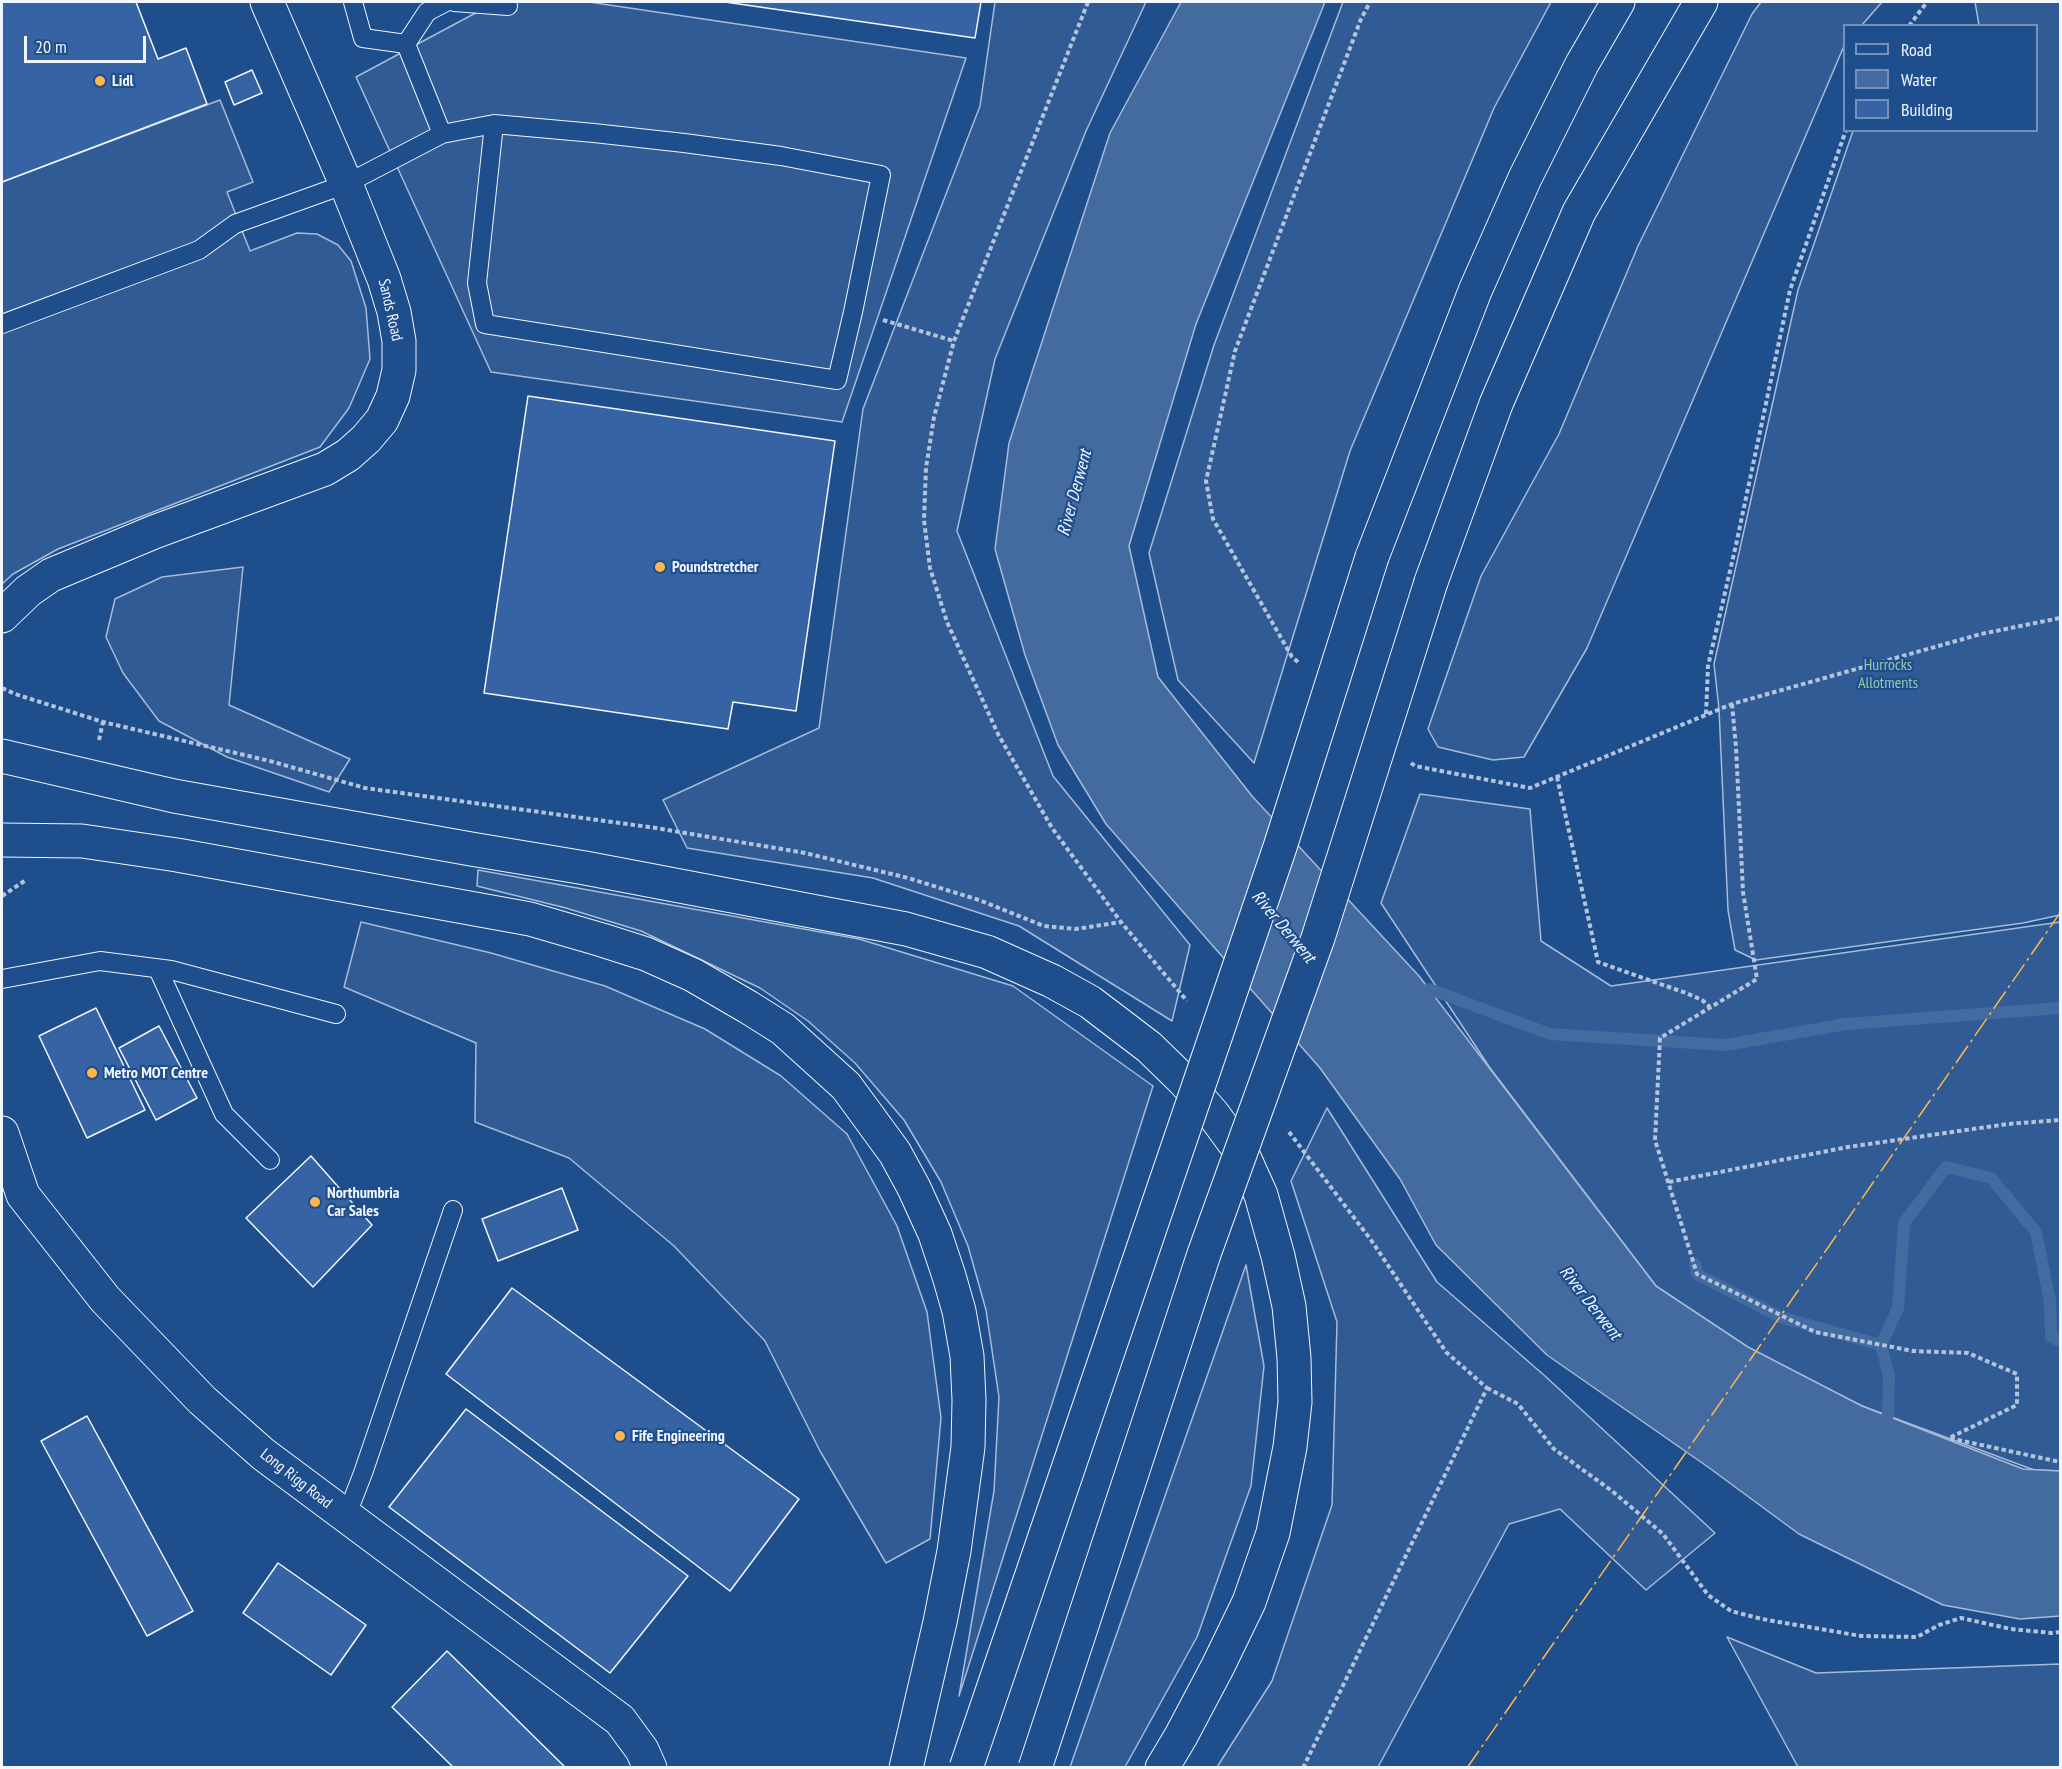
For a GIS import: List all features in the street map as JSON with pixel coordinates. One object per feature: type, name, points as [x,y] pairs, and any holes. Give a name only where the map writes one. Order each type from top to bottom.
[{"type":"main road","name":"Sands Road","points":[[2,616],[28,591],[51,575],[154,532],[325,470],[348,455],[366,439],[382,420],[393,396],[399,370],[399,341],[394,312],[384,279],[346,184],[267,2]]},
{"type":"main road","points":[[966,1767],[1280,847],[1372,556],[1475,291],[1525,178],[1582,64],[1618,2]]},
{"type":"main road","points":[[1035,1767],[1204,1254],[1318,938],[1431,582],[1496,404],[1579,212],[1701,2]]},
{"type":"main road","points":[[2,756],[174,796],[585,868],[906,929],[987,952],[1052,981],[1090,1002],[1149,1047],[1184,1081],[1213,1114],[1243,1155],[1261,1195],[1289,1306],[1295,1402],[1290,1447],[1278,1513],[1249,1602],[1213,1676],[1162,1767]]},
{"type":"main road","points":[[2,840],[101,843],[530,919],[646,954],[693,975],[783,1029],[846,1086],[896,1153],[935,1234],[959,1311],[967,1356],[968,1447],[950,1571],[906,1767]]},
{"type":"main road","name":"Long Rigg Road","points":[[2,1133],[12,1193],[105,1299],[202,1400],[263,1454],[620,1720],[642,1750],[650,1767]]},
{"type":"lane","points":[[353,2],[363,38],[406,44]]},
{"type":"lane","points":[[406,44],[427,12],[446,2]]},
{"type":"lane","points":[[454,2],[508,6]]},
{"type":"lane","points":[[406,44],[442,134]]},
{"type":"lane","points":[[2,324],[200,250],[235,224],[346,184],[442,134],[494,124],[594,133],[781,156],[881,175],[837,380],[485,324],[477,283],[494,124]]},
{"type":"lane","points":[[2,979],[100,961],[171,970],[336,1014]]},
{"type":"lane","points":[[158,969],[224,1114],[270,1160]]},
{"type":"lane","points":[[346,1517],[453,1210]]},
{"type":"path","points":[[1088,2],[954,341],[934,417],[926,468],[924,520],[930,568],[947,622],[998,734],[1052,828],[1121,922],[1188,1003]]},
{"type":"path","points":[[1910,24],[1927,2]]},
{"type":"path","points":[[1706,714],[1708,666],[1790,290],[1845,132]]},
{"type":"path","points":[[853,312],[954,341]]},
{"type":"path","points":[[2,688],[103,722],[270,761],[366,788],[656,828],[805,853],[908,878],[979,900],[1044,926],[1076,929],[1121,922]]},
{"type":"path","points":[[1732,704],[1743,892],[1757,979],[1660,1038],[1655,1140],[1697,1274],[1815,1332],[1913,1351],[1968,1353],[2017,1374],[2017,1405],[1949,1438],[2061,1462]]},
{"type":"path","points":[[1557,777],[1598,962],[1686,993],[1702,1000],[1710,1008]]},
{"type":"path","points":[[1669,1182],[1848,1147],[2008,1124],[2061,1120]]},
{"type":"path","points":[[1287,1129],[1371,1240],[1446,1352],[1487,1388],[1518,1404],[1554,1449],[1612,1491],[1664,1534],[1708,1595],[1731,1611],[1762,1619],[1861,1636],[1917,1637],[1939,1625],[1961,1618],[2011,1629],[2061,1632]]},
{"type":"path","points":[[1303,1767],[1487,1388]]},
{"type":"shaded area","points":[[496,2],[589,2],[966,58],[842,422],[491,372],[356,77]]},
{"type":"shaded area","points":[[995,2],[1146,2],[1086,131],[995,359],[957,531],[1053,776],[1190,945],[1172,1021],[1019,926],[873,878],[687,848],[663,800],[819,728],[863,409],[980,106]]},
{"type":"shaded area","points":[[1343,2],[1551,2],[1494,108],[1350,451],[1254,763],[1178,680],[1149,553],[1214,345]]},
{"type":"shaded area","points":[[1761,2],[1882,2],[1863,24],[1843,24],[1843,48],[1587,648],[1524,757],[1493,760],[1438,747],[1428,729],[1481,576],[1559,434],[1638,246],[1752,14]]},
{"type":"shaded area","name":"Hurrocks Allotments","points":[[1975,2],[2060,2],[2060,915],[2023,923],[1756,960],[1735,950],[1728,910],[1719,709],[1714,664],[1798,290],[1853,132],[2038,132],[2038,24],[1979,24]]},
{"type":"shaded area","points":[[220,100],[253,182],[227,192],[250,251],[297,233],[317,234],[338,245],[351,261],[366,308],[370,359],[349,408],[320,447],[58,549],[13,574],[2,584],[2,182]]},
{"type":"shaded area","points":[[243,567],[229,705],[350,759],[329,792],[227,757],[159,721],[123,673],[106,637],[115,599],[162,577]]},
{"type":"shaded area","points":[[1420,794],[1530,809],[1541,941],[1611,986],[2060,922],[2060,1471],[2034,1470],[1862,1406],[1755,1354],[1656,1286],[1490,1068],[1381,903]]},
{"type":"shaded area","points":[[478,870],[859,939],[1013,986],[1153,1086],[959,1696],[994,1491],[999,1397],[986,1310],[968,1246],[941,1182],[904,1120],[855,1063],[808,1021],[760,988],[641,931],[566,908],[477,886]]},
{"type":"shaded area","points":[[361,922],[491,953],[605,986],[705,1029],[781,1076],[847,1134],[897,1226],[927,1312],[941,1418],[930,1539],[886,1563],[820,1451],[765,1341],[674,1246],[569,1158],[475,1122],[476,1043],[344,987]]},
{"type":"shaded area","points":[[1327,1108],[1437,1282],[1545,1376],[1715,1533],[1646,1590],[1560,1509],[1509,1524],[1378,1767],[1217,1767],[1272,1681],[1332,1505],[1337,1322],[1291,1181]]},
{"type":"shaded area","points":[[1246,1265],[1264,1366],[1251,1486],[1197,1637],[1125,1767],[1070,1767]]},
{"type":"shaded area","points":[[1727,1637],[1816,1673],[2060,1664],[2060,1767],[1798,1767]]},
{"type":"water","name":"River Derwent","points":[[1181,2],[1325,2],[1196,324],[1129,546],[1158,677],[1252,796],[1419,976],[1656,1286],[1748,1347],[1862,1406],[2023,1469],[2060,1471],[2060,1616],[2020,1619],[1943,1605],[1799,1534],[1708,1467],[1547,1355],[1436,1245],[1400,1179],[1320,1068],[1106,824],[1058,745],[1025,655],[995,549],[1009,443],[1110,133]]},
{"type":"building","name":"Lidl","points":[[2,2],[136,2],[158,59],[186,48],[207,104],[2,182]]},
{"type":"building","points":[[725,2],[981,2],[975,38]]},
{"type":"building","points":[[252,70],[262,93],[234,105],[225,82]]},
{"type":"building","name":"Poundstretcher","points":[[528,396],[835,441],[796,711],[733,702],[728,729],[484,693]]},
{"type":"building","name":"Metro MOT Centre","points":[[96,1008],[145,1110],[87,1138],[39,1036]]},
{"type":"building","points":[[159,1026],[197,1098],[156,1120],[119,1048]]},
{"type":"building","points":[[311,1156],[372,1225],[313,1287],[246,1218]]},
{"type":"building","points":[[562,1188],[578,1230],[498,1261],[482,1219]]},
{"type":"building","name":"Fife Engineering","points":[[512,1288],[799,1499],[730,1591],[446,1374]]},
{"type":"building","points":[[466,1409],[688,1576],[610,1673],[389,1507]]},
{"type":"building","points":[[87,1416],[193,1611],[147,1636],[41,1441]]},
{"type":"building","points":[[278,1563],[366,1625],[331,1675],[243,1613]]},
{"type":"building","points":[[447,1651],[566,1768],[454,1768],[392,1707]]},
{"type":"waterway","points":[[1429,989],[1550,1034],[1726,1045],[1846,1024],[2060,1008]]},
{"type":"waterway","points":[[1881,1345],[1898,1308],[1904,1223],[1946,1167],[1991,1178],[2036,1232],[2050,1301],[2051,1337],[2060,1341]]},
{"type":"waterway","points":[[1695,1264],[1697,1274],[1780,1317],[1881,1345],[1889,1376],[1888,1415]]},
{"type":"power","points":[[1467,1768],[2060,913]]},
{"type":"place","name":"Lidl","points":[[100,81]]},
{"type":"place","name":"Poundstretcher","points":[[660,567]]},
{"type":"place","name":"Metro MOT Centre","points":[[92,1073]]},
{"type":"place","name":"Northumbria Car Sales","points":[[315,1202]]},
{"type":"place","name":"Fife Engineering","points":[[620,1436]]}]
